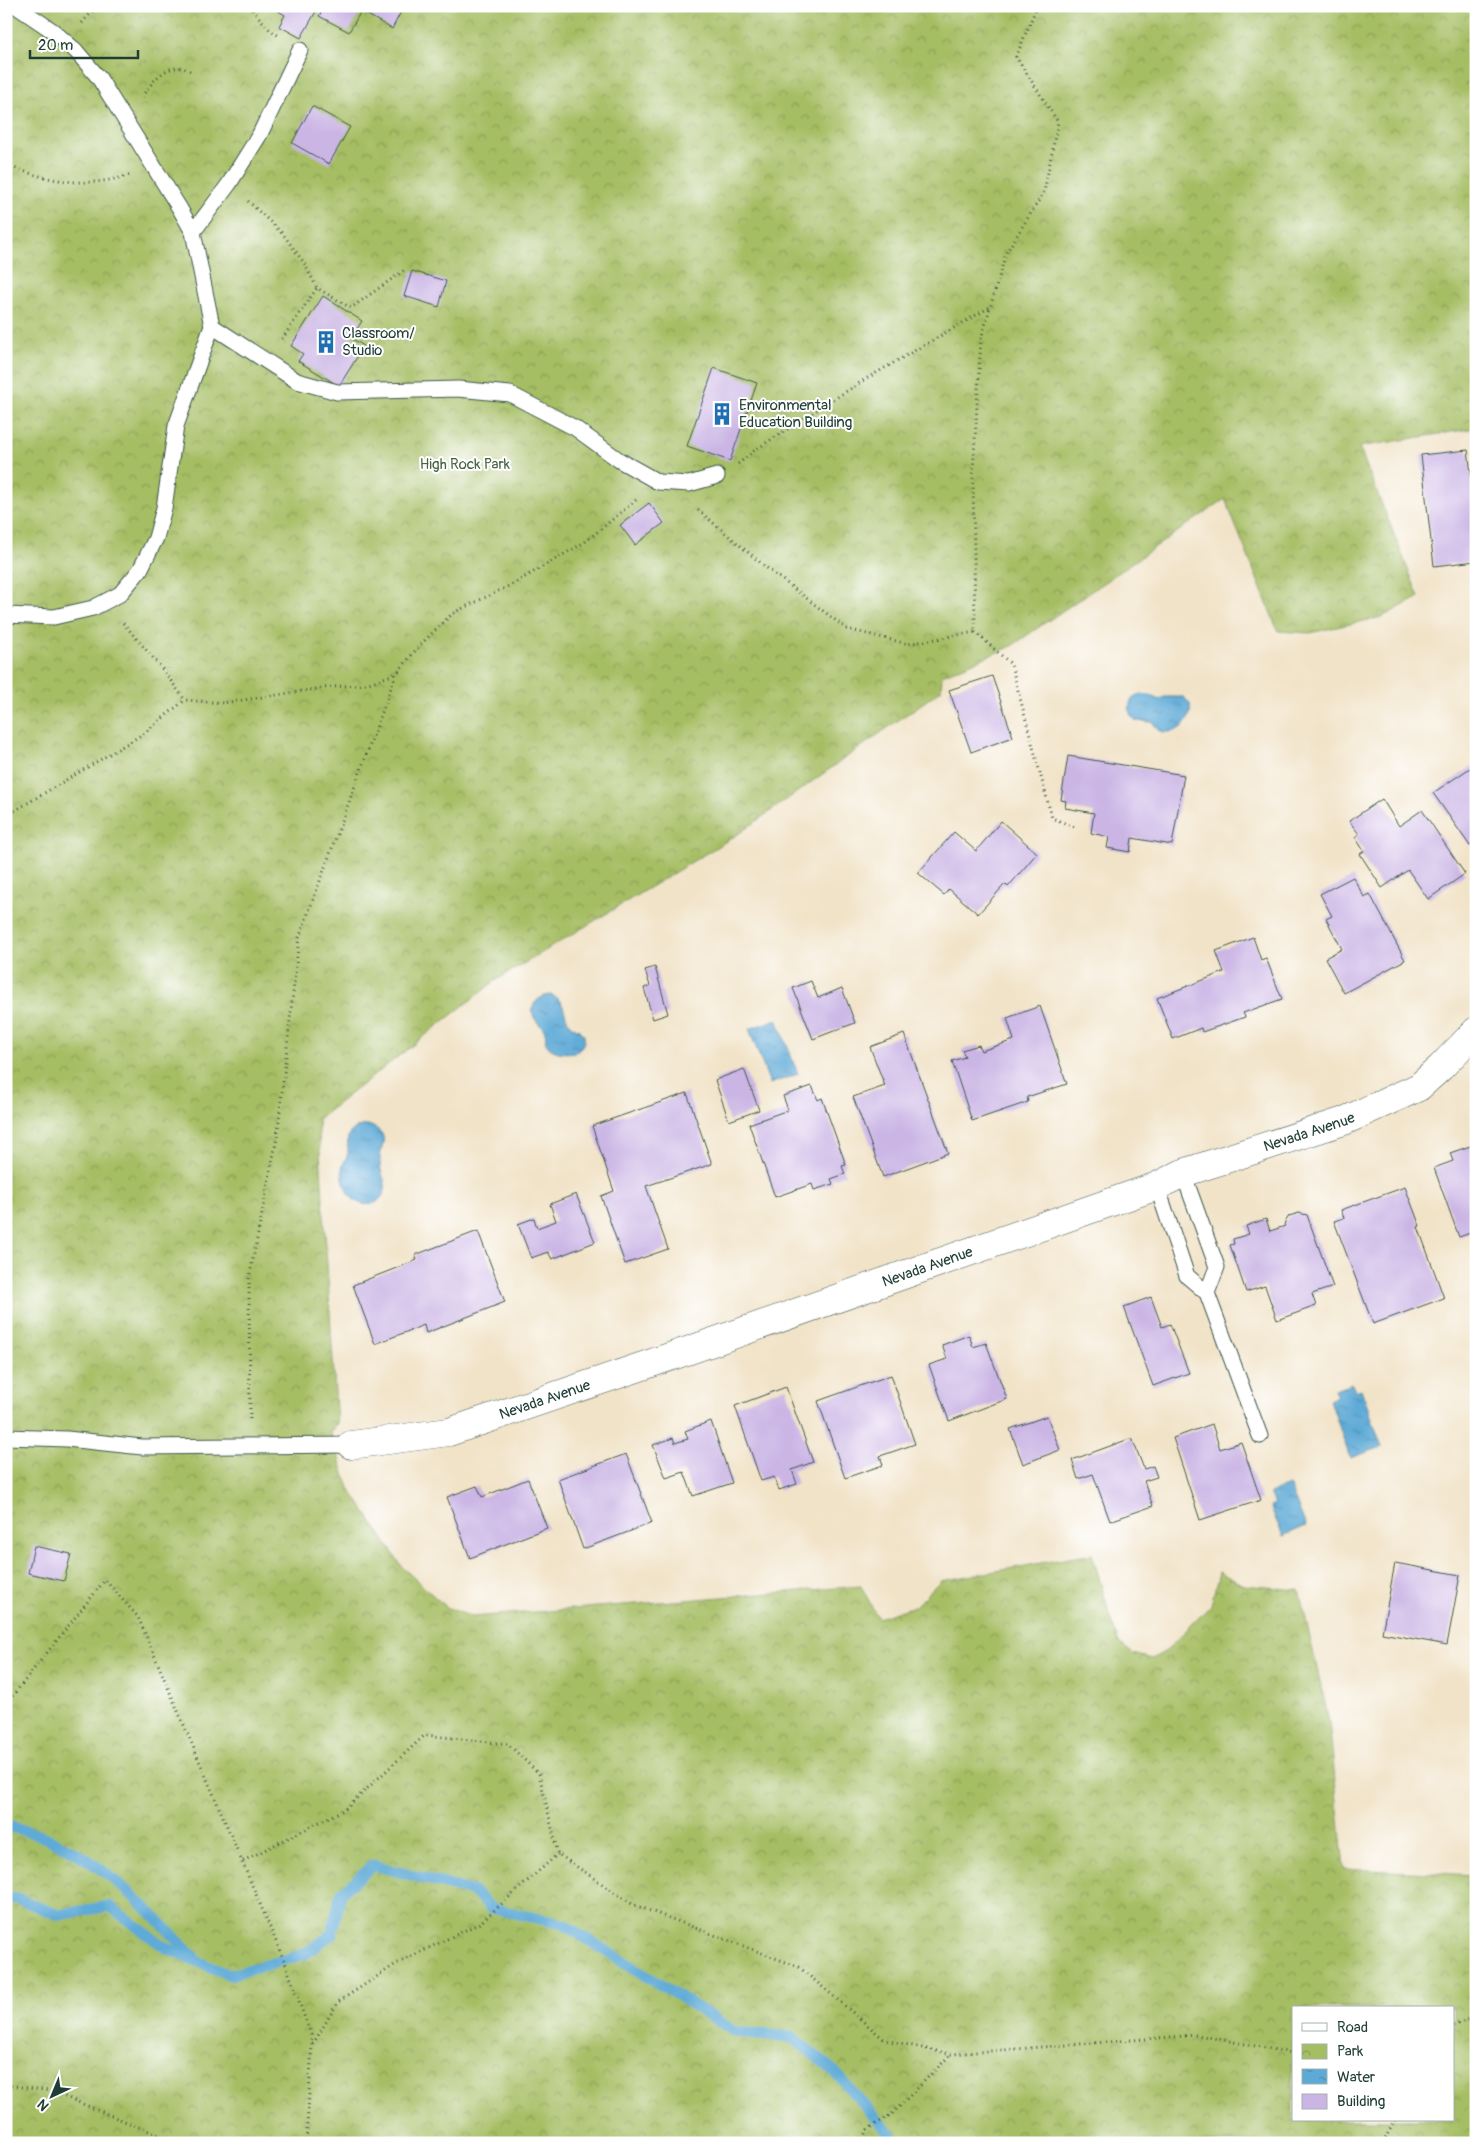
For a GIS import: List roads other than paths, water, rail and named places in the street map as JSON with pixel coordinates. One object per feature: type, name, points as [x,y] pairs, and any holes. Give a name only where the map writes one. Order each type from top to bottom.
[{"type":"street","name":"Nevada Avenue","points":[[351,1445],[449,1432],[1157,1186],[1183,1174],[1344,1121],[1419,1087],[1476,1030]]},
{"type":"lane","points":[[6,615],[54,617],[93,608],[120,594],[140,570],[156,538],[164,508],[176,426],[212,326],[193,232],[154,167],[99,78],[76,51],[53,31],[16,6]]},
{"type":"lane","points":[[193,232],[229,184],[260,134],[300,50]]},
{"type":"lane","points":[[212,326],[297,380],[337,392],[458,389],[510,394],[575,428],[619,460],[658,482],[690,484],[717,476]]},
{"type":"lane","points":[[1183,1174],[1217,1267],[1207,1293]]},
{"type":"lane","points":[[1157,1186],[1188,1276],[1207,1293],[1260,1436]]},
{"type":"lane","points":[[6,1437],[67,1439],[142,1447],[351,1445]]},
{"type":"water","points":[[1140,694],[1150,695],[1159,700],[1164,697],[1184,697],[1190,704],[1189,717],[1178,729],[1166,732],[1160,731],[1152,722],[1136,721],[1130,714],[1129,707],[1132,699]]},
{"type":"water","points":[[550,995],[560,1001],[569,1023],[583,1034],[584,1042],[578,1051],[565,1053],[556,1051],[548,1047],[546,1043],[545,1032],[535,1019],[532,1010],[535,1003],[541,997]]},
{"type":"water","points":[[777,1019],[798,1074],[770,1084],[749,1029]]},
{"type":"water","points":[[368,1125],[381,1133],[383,1137],[380,1163],[385,1188],[382,1197],[377,1202],[362,1204],[357,1202],[348,1192],[342,1170],[348,1154],[350,1133],[356,1128]]},
{"type":"water","points":[[1352,1384],[1355,1391],[1361,1389],[1382,1447],[1350,1458],[1330,1400],[1337,1397],[1334,1390]]},
{"type":"water","points":[[1289,1485],[1306,1526],[1283,1536],[1270,1506],[1275,1504],[1270,1493]]},
{"type":"waterway","points":[[6,1826],[35,1834],[62,1845],[87,1859],[132,1895],[194,1957]]},
{"type":"waterway","points":[[6,1898],[18,1899],[59,1915],[109,1906],[166,1948],[230,1975],[305,1954],[332,1934],[341,1893],[373,1865],[474,1892],[491,1908],[563,1924],[736,2032],[792,2037],[834,2071],[898,2143]]},
{"type":"place","name":"Classroom/ Studio","points":[[326,342]]},
{"type":"place","name":"Environmental Education Building","points":[[722,414]]},
{"type":"park label","name":"High Rock Park","points":[[465,464]]}]
